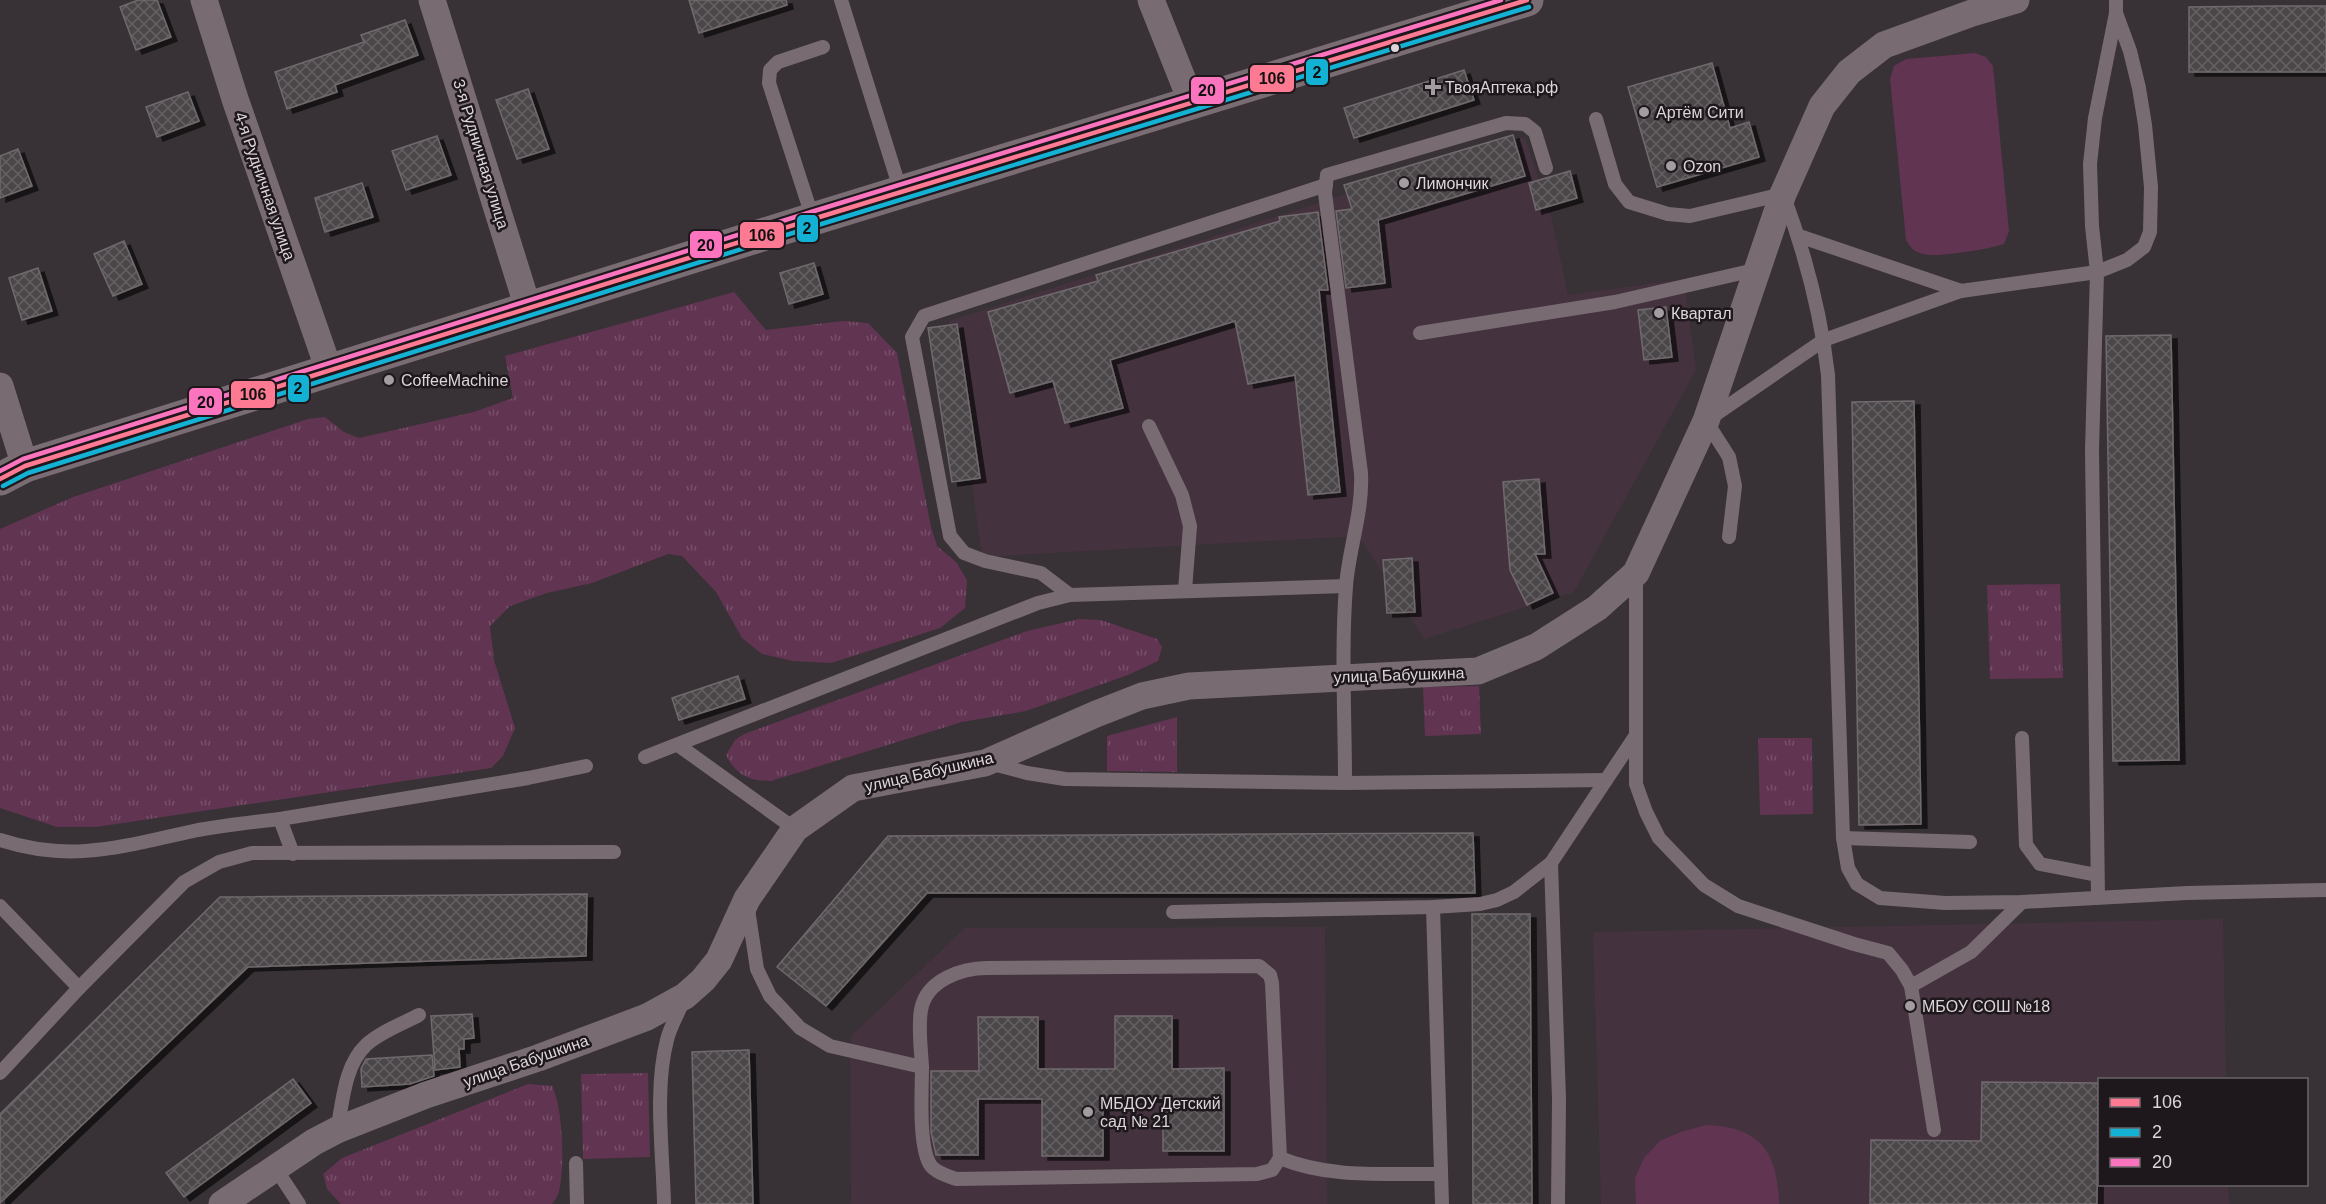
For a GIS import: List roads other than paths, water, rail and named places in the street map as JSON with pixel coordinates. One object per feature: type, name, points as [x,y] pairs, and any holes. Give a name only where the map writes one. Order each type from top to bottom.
[{"type":"main road","points":[[12,472],[528,308],[1192,103],[1469,9],[1527,0]]},
{"type":"street","name":"4-я Рудничная улица","points":[[204,0],[235,99],[335,369]]},
{"type":"street","name":"3-я Рудничная улица","points":[[432,0],[528,308]]},
{"type":"street","points":[[1151,0],[1192,103]]},
{"type":"street","points":[[1636,573],[1707,421],[1760,269],[1783,194],[1822,106],[1849,72],[1884,45],[2016,0]]},
{"type":"street","points":[[0,386],[12,472]]},
{"type":"street","name":"улица Бабушкина","points":[[222,1204],[314,1142],[337,1130],[426,1095],[538,1058],[647,1017],[685,996],[703,980],[718,960],[747,899],[795,829],[853,788],[985,762],[1142,696],[1189,686],[1478,671],[1536,647],[1597,608],[1636,573]]},
{"type":"lane","points":[[841,0],[901,192]]},
{"type":"lane","points":[[1729,537],[1735,486],[1729,457],[1707,421],[1824,340],[1961,291],[2097,272],[2127,260],[2144,247],[2150,232],[2151,187],[2145,125],[2130,51],[2115,7]]},
{"type":"lane","points":[[2098,897],[2092,450],[2097,272],[2092,226],[2090,164],[2095,118],[2115,7]]},
{"type":"lane","points":[[813,219],[769,83],[770,70],[778,62],[823,47]]},
{"type":"lane","points":[[1596,119],[1615,184],[1629,202],[1668,214],[1690,216],[1783,194],[1799,236],[1824,340],[1828,387],[1843,838],[1848,868],[1857,884],[1880,898],[1945,903],[2326,890]]},
{"type":"lane","points":[[1345,783],[1346,586],[1362,497],[1362,485],[1325,193],[1327,175],[1506,123],[1525,124],[1535,132],[1546,168]]},
{"type":"lane","points":[[1070,595],[1041,573],[985,561],[964,553],[950,536],[912,337],[924,316],[1326,185]]},
{"type":"lane","points":[[1799,236],[1961,291]]},
{"type":"lane","points":[[1420,333],[1615,302],[1760,269]]},
{"type":"lane","points":[[1149,426],[1182,495],[1190,526],[1185,590]]},
{"type":"lane","points":[[1636,573],[1636,784],[1659,838],[1704,885],[1738,906],[1888,953],[1911,986],[1934,1130]]},
{"type":"lane","points":[[645,757],[1038,603],[1070,595],[1346,586]]},
{"type":"lane","points":[[1173,912],[1433,907],[1480,904],[1497,900],[1515,892],[1551,863],[1636,735]]},
{"type":"lane","points":[[2022,738],[2026,845],[2040,864],[2097,875]]},
{"type":"lane","points":[[678,745],[795,829]]},
{"type":"lane","points":[[985,762],[1027,773],[1065,779],[1345,783],[1606,780]]},
{"type":"lane","points":[[0,840],[38,851],[61,853],[101,851],[201,830],[528,778],[586,766]]},
{"type":"lane","points":[[280,819],[293,854]]},
{"type":"lane","points":[[1843,838],[1970,842]]},
{"type":"lane","points":[[0,1072],[184,882],[219,862],[252,853],[614,852]]},
{"type":"lane","points":[[1551,863],[1560,1099],[1558,1204]]},
{"type":"lane","points":[[747,899],[757,969],[770,996],[784,1013],[800,1028],[830,1046],[922,1066]]},
{"type":"lane","points":[[1911,986],[1971,952],[2022,902]]},
{"type":"lane","points":[[0,906],[79,988]]},
{"type":"lane","points":[[1433,907],[1442,1204]]},
{"type":"lane","points":[[1259,966],[1270,975],[1272,983],[1280,1158],[1272,1170],[1257,1174],[956,1179],[932,1168],[923,1148],[922,1066],[921,1009],[932,989],[959,971],[987,968],[1259,966]]},
{"type":"lane","points":[[664,1204],[661,1087],[663,1059],[667,1037],[685,996]]},
{"type":"lane","points":[[337,1130],[350,1069],[355,1059],[365,1046],[378,1036],[419,1015]]},
{"type":"lane","points":[[1280,1158],[1301,1167],[1326,1172],[1441,1174]]},
{"type":"lane","points":[[576,1163],[578,1204]]},
{"type":"lane","points":[[276,1169],[299,1204]]},
{"type":"place","name":"ТвояАптека.рф","points":[[1433,87]]},
{"type":"place","name":"Артём Сити","points":[[1644,112]]},
{"type":"place","name":"Ozon","points":[[1671,166]]},
{"type":"place","name":"Лимончик","points":[[1404,183]]},
{"type":"place","name":"Квартал","points":[[1659,313]]},
{"type":"place","name":"CoffeeMachine","points":[[389,380]]},
{"type":"place","name":"МБОУ СОШ №18","points":[[1910,1006]]},
{"type":"place","name":"МБДОУ Детский сад № 21","points":[[1088,1112]]}]
